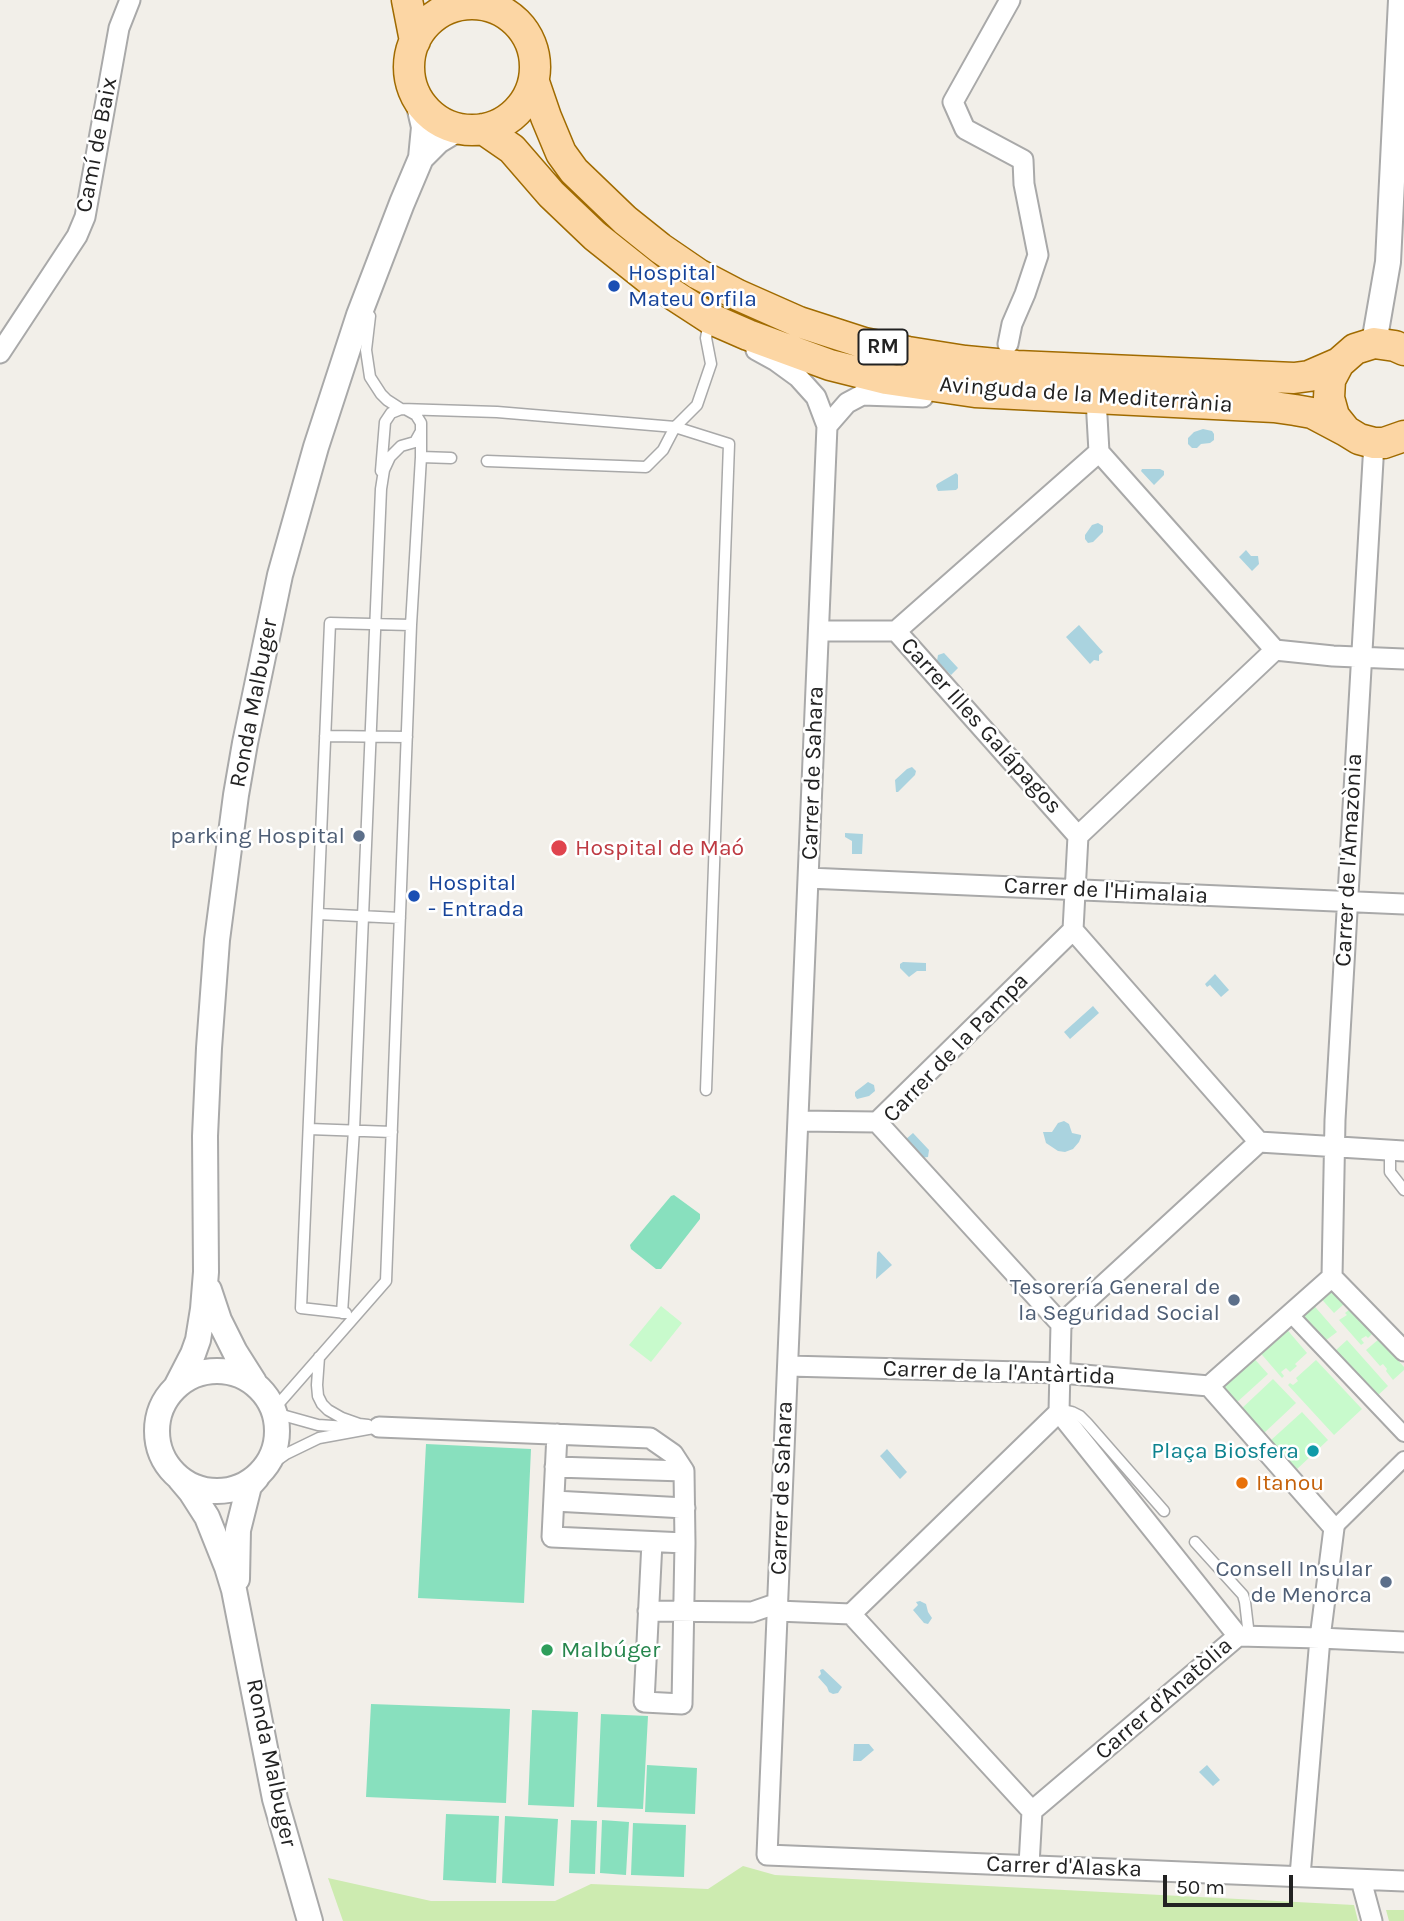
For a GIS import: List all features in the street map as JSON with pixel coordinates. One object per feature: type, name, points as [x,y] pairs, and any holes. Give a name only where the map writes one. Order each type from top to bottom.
[{"type":"main road","points":[[407,0],[415,41],[410,75],[417,97]]},
{"type":"main road","name":"RM","points":[[415,41],[433,18],[445,10],[474,4],[494,6],[519,24],[530,41],[535,61],[534,82]]},
{"type":"main road","points":[[476,129],[500,123],[516,113],[527,99],[534,82]]},
{"type":"main road","name":"Avinguda de la Mediterrània","points":[[534,82],[561,153],[574,171],[625,220],[698,274],[799,322],[864,343],[908,352],[1017,366],[1294,378],[1309,376],[1339,363]]},
{"type":"main road","name":"RM","points":[[417,97],[432,115],[442,122],[454,127],[476,129]]},
{"type":"main road","name":"Avinguda de la Mediterrània","points":[[476,129],[512,149],[551,194],[595,236],[649,279],[717,321],[830,365],[886,379],[975,392],[1274,407],[1312,413],[1346,431]]},
{"type":"main road","points":[[1374,343],[1404,350]]},
{"type":"main road","name":"RM","points":[[1339,363],[1355,349],[1374,343]]},
{"type":"main road","points":[[1339,363],[1331,380],[1329,398],[1334,416],[1346,431]]},
{"type":"main road","name":"RM","points":[[1346,431],[1359,439],[1374,443]]},
{"type":"main road","points":[[1374,443],[1384,443],[1404,436]]},
{"type":"street","name":"Camí de Baix","points":[[0,353],[77,236],[85,217],[119,28],[130,0]]},
{"type":"street","points":[[1008,344],[1012,324],[1038,254],[1024,184],[1023,160],[965,129],[953,102],[1010,0]]},
{"type":"street","points":[[1374,343],[1388,262],[1401,0]]},
{"type":"street","name":"Ronda Malbuger","points":[[176,1387],[194,1354],[198,1340],[206,1272],[205,1136],[214,980],[228,855],[245,743],[281,575],[320,435],[359,315],[421,158],[424,127],[417,97]]},
{"type":"street","name":"Ronda Malbuger","points":[[421,158],[438,141],[453,132],[476,129]]},
{"type":"street","name":"Carrer de Sahara","points":[[717,321],[749,347],[776,360],[798,377],[816,397],[827,426],[767,1854]]},
{"type":"street","points":[[827,426],[848,404],[862,396],[949,397],[975,392]]},
{"type":"street","points":[[1096,399],[1099,452],[1275,650],[1404,659]]},
{"type":"street","name":"Carrer de l'Amazònia","points":[[1332,1276],[1334,1147],[1346,902],[1374,443]]},
{"type":"street","name":"Carrer Illes Galápagos","points":[[1078,836],[896,631],[1099,452]]},
{"type":"street","points":[[819,631],[896,631]]},
{"type":"street","name":"Carrer Illes Galápagos","points":[[1075,890],[1078,836],[1275,650]]},
{"type":"street","name":"Carrer de l'Himalaia","points":[[808,878],[1404,904]]},
{"type":"street","points":[[1075,890],[1073,930],[1259,1142],[1397,1150]]},
{"type":"street","name":"Carrer de la Pampa","points":[[1061,1324],[877,1122],[1073,930]]},
{"type":"street","points":[[798,1121],[877,1122]]},
{"type":"street","points":[[648,1611],[851,1614],[1059,1410],[1061,1324],[1259,1142]]},
{"type":"street","name":"Ronda Malbuger","points":[[206,1272],[214,1310],[234,1352],[256,1385]]},
{"type":"street","points":[[1334,1528],[1209,1386],[1332,1276],[1404,1351]]},
{"type":"street","points":[[1290,1314],[1404,1434]]},
{"type":"street","name":"Carrer de la l'Antàrtida","points":[[788,1366],[1060,1373],[1209,1386]]},
{"type":"street","points":[[218,1371],[247,1378],[256,1385],[265,1394],[274,1411],[278,1435],[276,1447],[261,1473],[243,1486],[210,1492],[194,1488],[169,1469],[157,1441],[157,1426],[163,1405],[176,1387],[196,1375],[218,1371]]},
{"type":"street","name":"Carrer d'Anatòlia","points":[[1032,1811],[1243,1636],[1059,1410]]},
{"type":"street","points":[[379,1427],[650,1438],[673,1454],[684,1471],[682,1703],[644,1702],[652,1542]]},
{"type":"street","points":[[557,1434],[552,1537],[685,1543]]},
{"type":"street","points":[[1300,1876],[1320,1637],[1334,1528],[1404,1459]]},
{"type":"street","points":[[555,1467],[684,1471]]},
{"type":"street","name":"Ronda Malbuger","points":[[238,1604],[238,1530],[249,1486],[261,1473]]},
{"type":"street","name":"Ronda Malbuger","points":[[180,1479],[207,1517],[228,1567],[238,1604],[275,1799],[310,1921]]},
{"type":"street","points":[[554,1501],[685,1508]]},
{"type":"street","points":[[851,1614],[1032,1811],[1029,1865]]},
{"type":"street","points":[[1243,1636],[1404,1642]]},
{"type":"street","name":"Carrer d'Alaska","points":[[767,1854],[1404,1881]]},
{"type":"street","points":[[1361,1880],[1372,1921]]},
{"type":"lane","points":[[379,1427],[318,1425],[274,1411],[386,1281],[421,429],[419,419],[387,400],[375,387],[366,357],[368,324],[386,244]]},
{"type":"lane","points":[[487,461],[646,467],[663,450],[675,426],[697,405],[711,364],[706,338],[717,321]]},
{"type":"lane","points":[[342,1312],[354,1130],[381,457],[384,428],[391,413],[404,410],[497,412],[675,426],[729,444],[706,1090]]},
{"type":"lane","points":[[384,428],[391,442],[401,446]]},
{"type":"lane","points":[[381,489],[386,464],[401,446],[415,442],[421,429]]},
{"type":"lane","points":[[421,457],[451,458]]},
{"type":"lane","points":[[357,1314],[301,1308],[330,623],[411,625]]},
{"type":"lane","points":[[325,736],[407,737]]},
{"type":"lane","points":[[318,914],[400,918]]},
{"type":"lane","points":[[309,1129],[392,1132]]},
{"type":"lane","points":[[1397,1150],[1390,1172],[1404,1190]]},
{"type":"lane","points":[[319,1357],[317,1385],[322,1404],[342,1418],[379,1427]]},
{"type":"lane","points":[[1059,1410],[1072,1412],[1087,1423],[1164,1511]]},
{"type":"lane","points":[[261,1473],[286,1454],[319,1438],[379,1427]]},
{"type":"lane","points":[[1195,1542],[1243,1595],[1243,1636]]},
{"type":"green space","points":[[674,1195],[700,1214],[700,1219],[661,1269],[656,1269],[631,1249],[630,1245]]},
{"type":"green space","points":[[1328,1284],[1345,1303],[1334,1313],[1317,1294]]},
{"type":"green space","points":[[1310,1301],[1337,1332],[1325,1341],[1299,1311]]},
{"type":"green space","points":[[661,1306],[682,1323],[651,1362],[629,1345]]},
{"type":"green space","points":[[1350,1309],[1372,1334],[1361,1339],[1364,1343],[1361,1345],[1339,1320],[1347,1315],[1345,1313]]},
{"type":"green space","points":[[1284,1326],[1307,1353],[1290,1372],[1286,1368],[1281,1372],[1284,1376],[1282,1378],[1257,1349]]},
{"type":"green space","points":[[1379,1339],[1404,1367],[1393,1380],[1383,1364],[1380,1366],[1366,1350]]},
{"type":"green space","points":[[1347,1340],[1388,1386],[1376,1397],[1335,1351]]},
{"type":"green space","points":[[1251,1355],[1268,1374],[1235,1404],[1217,1385]]},
{"type":"green space","points":[[1316,1360],[1362,1409],[1334,1435],[1288,1385],[1298,1381],[1296,1378]]},
{"type":"green space","points":[[1273,1379],[1296,1403],[1263,1434],[1240,1410]]},
{"type":"green space","points":[[1302,1412],[1328,1440],[1296,1470],[1270,1441]]},
{"type":"green space","points":[[426,1444],[531,1449],[524,1603],[418,1598]]},
{"type":"green space","points":[[371,1704],[510,1709],[506,1803],[366,1797]]},
{"type":"green space","points":[[532,1710],[578,1712],[574,1807],[528,1805]]},
{"type":"green space","points":[[601,1714],[648,1716],[643,1809],[597,1807]]},
{"type":"green space","points":[[647,1765],[697,1768],[695,1814],[645,1812]]},
{"type":"green space","points":[[446,1814],[499,1816],[496,1883],[443,1880]]},
{"type":"green space","points":[[505,1816],[558,1819],[554,1886],[502,1883]]},
{"type":"green space","points":[[571,1820],[597,1821],[595,1874],[569,1873]]},
{"type":"green space","points":[[602,1820],[629,1822],[626,1875],[600,1873]]},
{"type":"green space","points":[[633,1823],[686,1825],[684,1877],[631,1875]]},
{"type":"green space","points":[[743,1866],[775,1875],[1354,1905],[1358,1921],[343,1921],[328,1878],[431,1901],[555,1901],[591,1884],[708,1889]]},
{"type":"green space","points":[[1386,1910],[1404,1910],[1404,1921],[1389,1921]]},
{"type":"water","points":[[1203,429],[1212,431],[1214,440],[1192,448],[1188,444],[1188,438]]},
{"type":"water","points":[[1142,469],[1160,469],[1164,471],[1164,475],[1154,485]]},
{"type":"water","points":[[956,473],[956,490],[938,491],[937,484]]},
{"type":"water","points":[[1098,523],[1103,526],[1103,532],[1093,542],[1088,543],[1085,535],[1092,525]]},
{"type":"water","points":[[1246,550],[1251,556],[1258,556],[1259,564],[1252,571],[1239,557]]},
{"type":"water","points":[[1079,625],[1103,652],[1099,655],[1099,661],[1094,660],[1090,664],[1066,637]]},
{"type":"water","points":[[944,653],[958,668],[951,675],[937,661],[938,655]]},
{"type":"water","points":[[912,767],[916,771],[915,775],[896,792],[895,780]]},
{"type":"water","points":[[845,833],[863,834],[862,854],[852,854],[852,841],[845,837]]},
{"type":"water","points":[[903,962],[926,963],[926,971],[917,971],[909,977],[900,968]]},
{"type":"water","points":[[1215,974],[1229,990],[1221,997],[1210,985],[1207,987],[1205,984]]},
{"type":"water","points":[[1093,1006],[1099,1013],[1070,1039],[1064,1032]]},
{"type":"water","points":[[868,1082],[874,1085],[875,1091],[869,1096],[857,1099],[855,1092]]},
{"type":"water","points":[[1064,1121],[1069,1124],[1072,1133],[1081,1135],[1073,1149],[1065,1152],[1046,1143],[1043,1132],[1052,1132],[1058,1123]]},
{"type":"water","points":[[913,1133],[929,1150],[928,1157],[921,1158],[905,1140]]},
{"type":"water","points":[[879,1251],[892,1265],[876,1279],[877,1253]]},
{"type":"water","points":[[887,1449],[907,1472],[900,1479],[880,1456]]},
{"type":"water","points":[[916,1602],[926,1604],[932,1618],[928,1624],[913,1610],[918,1605]]},
{"type":"water","points":[[823,1669],[842,1687],[838,1693],[829,1692],[818,1677]]},
{"type":"water","points":[[854,1744],[869,1744],[874,1750],[861,1761],[853,1761]]},
{"type":"water","points":[[1207,1765],[1220,1780],[1213,1786],[1199,1772]]},
{"type":"place","name":"Hospital Mateu Orfila","points":[[614,286]]},
{"type":"place","name":"parking Hospital","points":[[359,836]]},
{"type":"place","name":"Hospital de Maó","points":[[559,848]]},
{"type":"place","name":"Hospital - Entrada","points":[[414,896]]},
{"type":"place","name":"Tesorería General de la Seguridad Social","points":[[1234,1300]]},
{"type":"place","name":"Plaça Biosfera","points":[[1313,1451]]},
{"type":"place","name":"Itanou","points":[[1242,1483]]},
{"type":"place","name":"Consell Insular de Menorca","points":[[1386,1582]]},
{"type":"place","name":"Malbúger","points":[[547,1650]]}]
